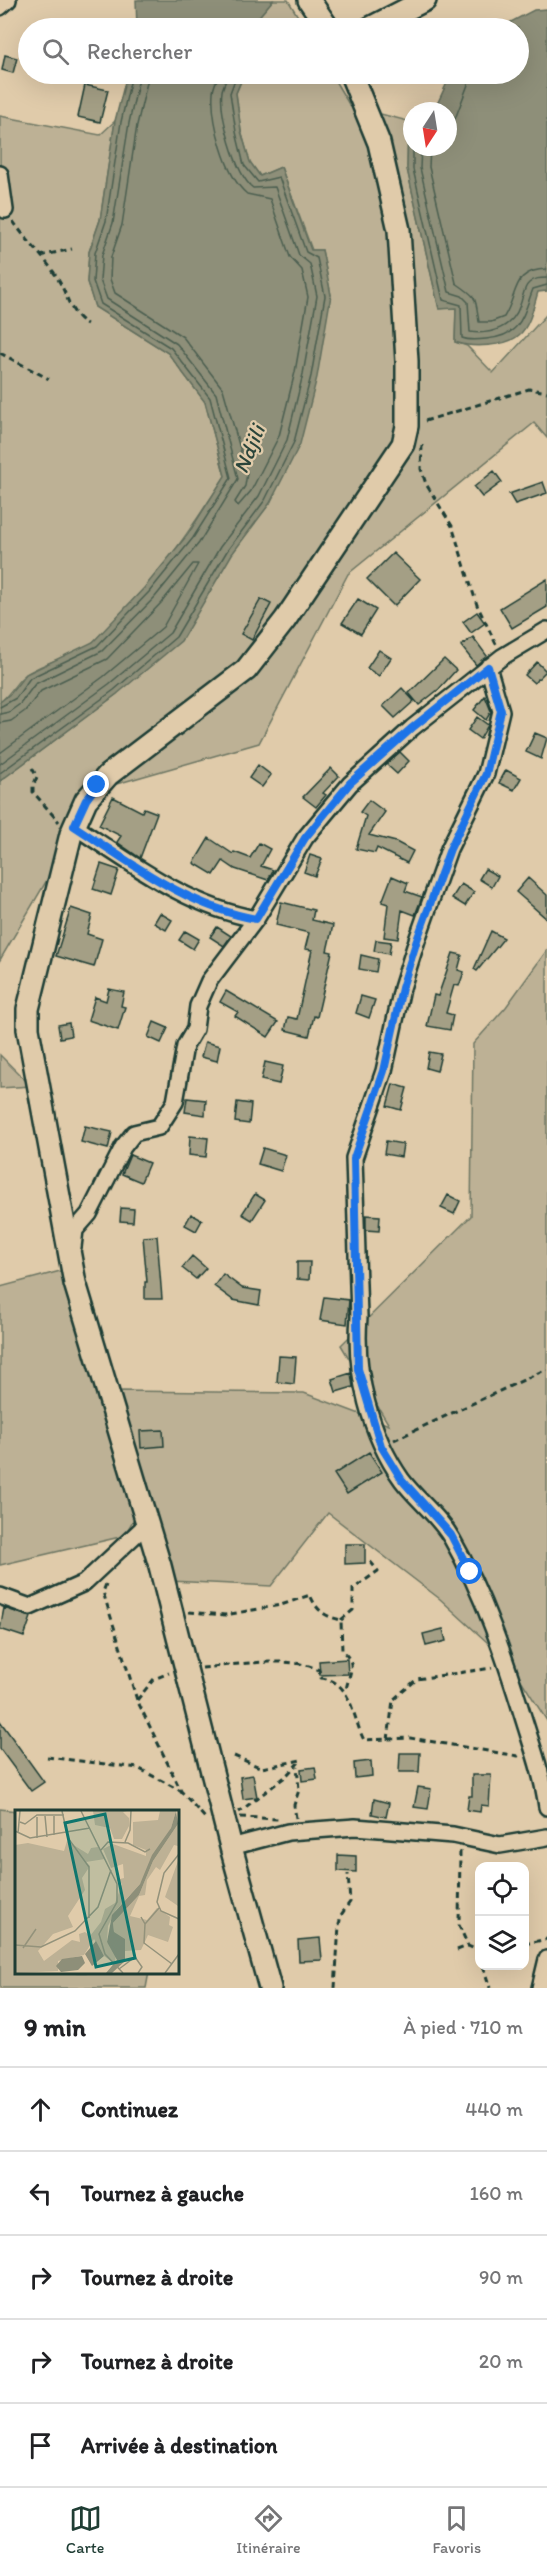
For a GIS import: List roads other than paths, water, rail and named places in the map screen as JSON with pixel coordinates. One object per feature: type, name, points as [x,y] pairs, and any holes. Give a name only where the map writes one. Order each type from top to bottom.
[{"type":"street","points":[[0,7],[8,0]]},
{"type":"street","points":[[309,0],[321,18]]},
{"type":"street","points":[[390,18],[425,0]]},
{"type":"street","points":[[270,1988],[231,1847],[218,1822],[187,1669],[148,1523],[116,1427],[75,1283],[28,1029],[31,989],[72,830],[86,800],[97,785],[246,670],[285,620],[403,444],[408,426],[407,361],[399,230],[380,143],[355,84]]},
{"type":"street","points":[[0,174],[5,210]]},
{"type":"street","points":[[75,1283],[72,1254],[75,1230],[89,1214],[123,1147],[134,1133],[159,1128],[175,1102],[185,1046],[195,1029],[198,1006],[209,981],[256,919],[305,838],[350,783],[412,728],[488,667],[547,630]]},
{"type":"street","points":[[488,667],[501,711],[486,774],[450,849],[417,940],[402,988],[384,1071],[354,1158],[358,1369],[381,1446],[402,1480],[451,1535],[470,1572],[506,1665],[544,1785],[547,1807]]},
{"type":"street","points":[[72,830],[199,903],[227,914],[256,919]]},
{"type":"street","points":[[0,1596],[30,1607],[67,1592],[84,1583],[148,1523]]},
{"type":"street","points":[[231,1847],[288,1832],[355,1827],[459,1836],[500,1845],[547,1837]]},
{"type":"street","points":[[540,1988],[547,1959]]},
{"type":"water","points":[[136,0],[273,0],[258,18],[137,18]]},
{"type":"water","points":[[547,9],[547,291],[538,292],[526,326],[513,339],[479,346],[462,344],[455,342],[456,308],[439,309],[407,169],[407,156],[457,156],[457,102],[438,102],[446,84],[529,84],[529,18],[518,18],[534,10]]},
{"type":"water","name":"Ndjili","points":[[124,84],[240,84],[236,93],[241,131],[250,162],[260,176],[281,167],[311,250],[322,250],[331,295],[317,377],[300,444],[270,503],[232,554],[181,641],[117,694],[0,781],[0,702],[11,693],[26,674],[93,642],[144,588],[188,534],[225,476],[205,402],[168,353],[95,307],[87,282],[89,252],[100,220],[115,121]]}]
